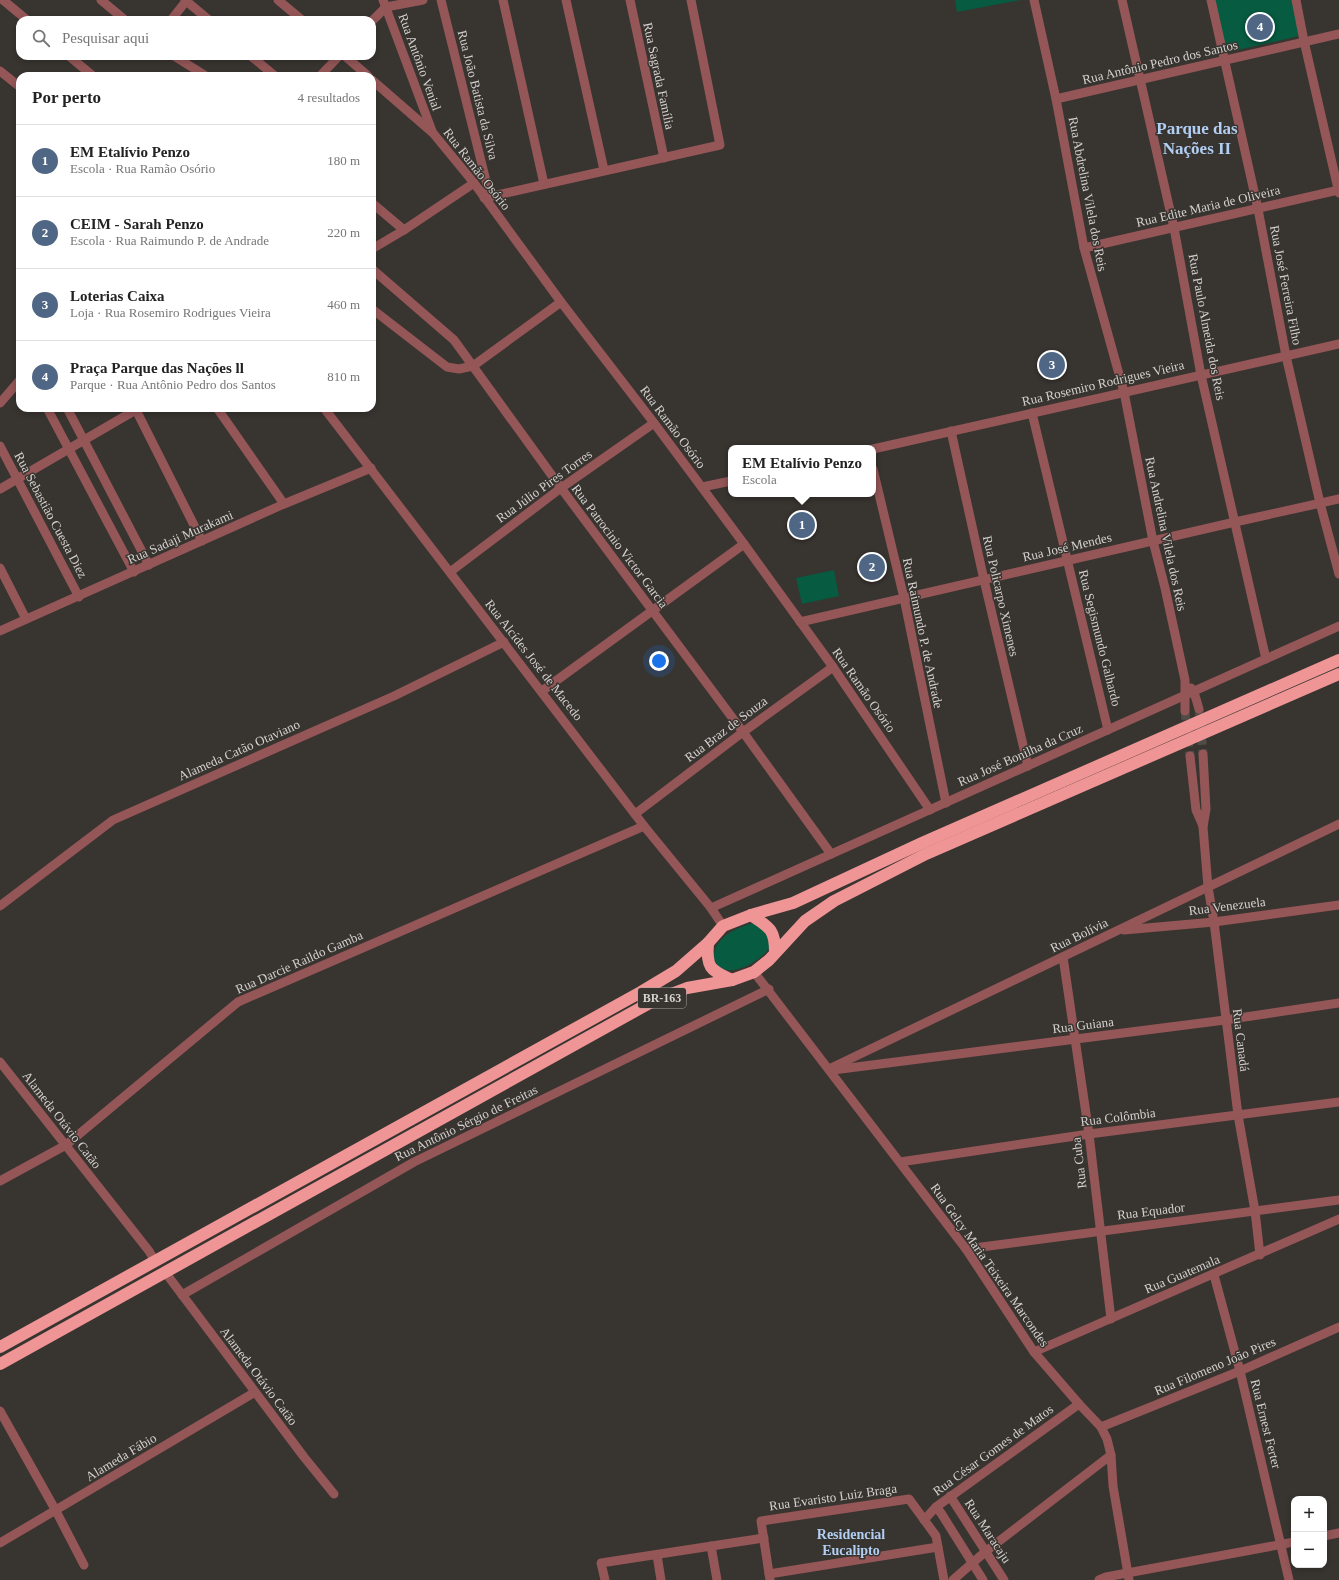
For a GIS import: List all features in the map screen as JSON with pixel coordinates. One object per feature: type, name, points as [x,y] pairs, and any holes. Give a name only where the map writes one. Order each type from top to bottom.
[{"type":"highway","name":"BR-163","points":[[0,1347],[641,992],[676,971],[708,943],[724,926],[751,915],[793,903],[922,843],[1339,660]]},
{"type":"highway","name":"BR-163","points":[[0,1364],[655,1000],[687,988],[732,980],[754,972],[769,960],[806,921],[834,901],[926,854],[1339,674]]},
{"type":"highway","points":[[751,915],[770,927],[775,940],[775,952]]},
{"type":"highway","points":[[708,943],[707,958],[710,966],[716,972],[732,980]]},
{"type":"street","points":[[3,0],[21,16]]},
{"type":"street","points":[[101,0],[120,16]]},
{"type":"street","points":[[174,16],[186,0],[204,16]]},
{"type":"street","points":[[278,0],[297,16]]},
{"type":"street","points":[[376,16],[385,3],[424,0]]},
{"type":"street","name":"Rua João Batista da Silva","points":[[441,0],[487,198]]},
{"type":"street","points":[[503,0],[544,184]]},
{"type":"street","points":[[566,0],[604,170]]},
{"type":"street","name":"Rua Sagrada Família","points":[[630,0],[664,158]]},
{"type":"street","points":[[487,198],[604,170],[720,145],[691,0]]},
{"type":"street","name":"Rua Abdrelina Vilela dos Reis","points":[[1034,0],[1056,99],[1084,248],[1124,392]]},
{"type":"street","name":"Rua Paulo Almeida dos Reis","points":[[1122,0],[1174,228],[1202,374],[1266,659]]},
{"type":"street","name":"Rua José Ferreira Filho","points":[[1210,0],[1258,208],[1286,356],[1320,503],[1339,574]]},
{"type":"street","points":[[1296,0],[1304,41],[1339,191]]},
{"type":"street","name":"Rua Antônio Venial","points":[[385,3],[433,133]]},
{"type":"street","name":"Rua Antônio Pedro dos Santos","points":[[1056,99],[1339,34]]},
{"type":"street","points":[[74,60],[88,72]]},
{"type":"street","points":[[180,60],[200,72]]},
{"type":"street","points":[[256,60],[270,72]]},
{"type":"street","points":[[324,72],[335,60]]},
{"type":"street","points":[[349,60],[363,72]]},
{"type":"street","points":[[0,71],[16,85]]},
{"type":"street","name":"Rua Ramão Osório","points":[[376,83],[433,133],[487,198],[561,302],[744,544],[833,667],[930,810]]},
{"type":"street","points":[[376,247],[404,230],[474,183]]},
{"type":"street","name":"Rua Edite Maria de Oliveira","points":[[1084,248],[1339,191]]},
{"type":"street","points":[[376,206],[404,230]]},
{"type":"street","name":"Rua Patrocinio Victor Garcia","points":[[376,272],[454,340],[561,488],[832,854]]},
{"type":"street","points":[[376,312],[447,366],[460,369],[473,366],[561,302]]},
{"type":"street","name":"Rua Rosemiro Rodrigues Vieira","points":[[876,448],[1339,344]]},
{"type":"street","points":[[0,403],[16,385]]},
{"type":"street","name":"Rua Andrelina Vilela dos Reis","points":[[1124,392],[1152,541],[1165,588],[1185,680]]},
{"type":"street","points":[[49,412],[134,572]]},
{"type":"street","points":[[69,412],[85,440],[148,566]]},
{"type":"street","points":[[0,489],[132,412]]},
{"type":"street","points":[[138,412],[202,541]]},
{"type":"street","points":[[220,412],[284,504]]},
{"type":"street","name":"Rua Alcídes José de Macedo","points":[[327,412],[644,826],[724,926]]},
{"type":"street","name":"Rua Segismundo Galhardo","points":[[1032,413],[1108,730]]},
{"type":"street","name":"Rua Júlio Pires Torres","points":[[450,572],[561,488],[654,423]]},
{"type":"street","name":"Rua Policarpo Ximenes","points":[[951,431],[984,580],[1028,766]]},
{"type":"street","name":"Rua Sebastião Cuesta Diez","points":[[0,446],[79,597]]},
{"type":"street","name":"Rua Sadaji Murakami","points":[[0,631],[79,597],[93,588],[148,566],[284,504],[371,468]]},
{"type":"street","name":"Rua Raimundo P. de Andrade","points":[[876,481],[904,598],[946,803]]},
{"type":"street","points":[[702,487],[728,482]]},
{"type":"street","name":"Rua José Mendes","points":[[800,622],[1339,499]]},
{"type":"street","points":[[542,691],[744,544]]},
{"type":"street","points":[[0,568],[26,620]]},
{"type":"street","name":"Rua José Bonilha da Cruz","points":[[711,908],[1339,626]]},
{"type":"street","name":"Alameda Catão Otaviano","points":[[0,906],[113,820],[394,696],[504,642]]},
{"type":"street","name":"Rua Braz de Souza","points":[[635,814],[743,732],[833,667]]},
{"type":"street","points":[[1185,680],[1194,692],[1198,709]]},
{"type":"street","points":[[1185,680],[1185,711]]},
{"type":"street","points":[[1203,754],[1206,809],[1203,827]]},
{"type":"street","points":[[1190,756],[1196,810],[1203,827]]},
{"type":"street","name":"Rua Bolívia","points":[[830,1070],[1339,824]]},
{"type":"street","name":"Rua Darcie Raildo Gamba","points":[[0,1181],[66,1145],[238,1002],[644,826]]},
{"type":"street","name":"Rua Canadá","points":[[1203,827],[1208,887],[1214,922],[1225,1020],[1238,1115],[1255,1211],[1260,1255]]},
{"type":"street","name":"Rua Venezuela","points":[[1118,930],[1214,922],[1339,905]]},
{"type":"street","name":"Rua Cuba","points":[[1063,957],[1089,1134],[1111,1319]]},
{"type":"street","name":"Rua Gelcy Maria Teixeira Marcondes","points":[[754,972],[769,989],[966,1249],[1034,1352],[1101,1427],[1111,1455],[1113,1486],[1128,1577]]},
{"type":"street","name":"Rua Antônio Sérgio de Freitas","points":[[182,1295],[414,1162],[769,989]]},
{"type":"street","name":"Rua Guiana","points":[[830,1070],[1225,1020],[1339,1003]]},
{"type":"street","name":"Alameda Otávio Catão","points":[[0,1062],[149,1250],[155,1261]]},
{"type":"street","name":"Rua Colômbia","points":[[900,1162],[1089,1134],[1339,1102]]},
{"type":"street","name":"Rua Equador","points":[[966,1249],[1100,1230],[1339,1200]]},
{"type":"street","name":"Rua Guatemala","points":[[1034,1352],[1260,1255],[1339,1219]]},
{"type":"street","name":"Alameda Otávio Catão","points":[[165,1272],[334,1494]]},
{"type":"street","name":"Rua Ernest Ferter","points":[[1214,1275],[1240,1371],[1282,1544],[1289,1580]]},
{"type":"street","name":"Rua Filomeno João Pires","points":[[1101,1427],[1240,1371],[1339,1327]]},
{"type":"street","name":"Alameda Fábio","points":[[0,1543],[255,1392]]},
{"type":"street","name":"Rua César Gomes de Matos","points":[[924,1520],[936,1507],[950,1496],[1079,1404]]},
{"type":"street","points":[[0,1410],[84,1565]]},
{"type":"street","points":[[953,1580],[985,1552],[1111,1455]]},
{"type":"street","name":"Rua Maracaju","points":[[950,1496],[1004,1580]]},
{"type":"street","name":"Rua Evaristo Luiz Braga","points":[[764,1538],[762,1521],[909,1499],[924,1520]]},
{"type":"street","points":[[936,1507],[942,1513],[983,1580]]},
{"type":"street","points":[[924,1520],[936,1536],[944,1580]]},
{"type":"street","points":[[1327,1535],[1339,1533]]},
{"type":"street","points":[[605,1580],[602,1563],[764,1538],[769,1577],[938,1547]]},
{"type":"street","points":[[1099,1580],[1106,1577],[1128,1577],[1291,1542]]},
{"type":"street","points":[[711,1546],[717,1580]]},
{"type":"street","points":[[657,1555],[661,1580]]},
{"type":"green space","points":[[955,0],[1021,0],[957,12]]},
{"type":"green space","points":[[1214,0],[1292,0],[1299,36],[1229,52],[1226,51]]},
{"type":"green space","points":[[834,570],[839,596],[802,604],[796,578]]},
{"type":"green space","points":[[753,923],[767,927],[771,945],[767,950],[762,956],[748,966],[740,969],[724,969],[718,966],[714,955],[718,943],[734,930]]},
{"type":"tunnel","points":[[1199,709],[1203,754]]},
{"type":"tunnel","points":[[1185,711],[1190,756]]},
{"type":"place","name":"Praça Parque das Nações ll","points":[[1260,27]]},
{"type":"place","name":"Loterias Caixa","points":[[1052,365]]},
{"type":"place","name":"EM Etalívio Penzo","points":[[802,525]]},
{"type":"place","name":"CEIM - Sarah Penzo","points":[[872,567]]},
{"type":"district","name":"Parque das Nações II","points":[[1197,138]]},
{"type":"district","name":"Residencial Eucalipto","points":[[851,1542]]}]
